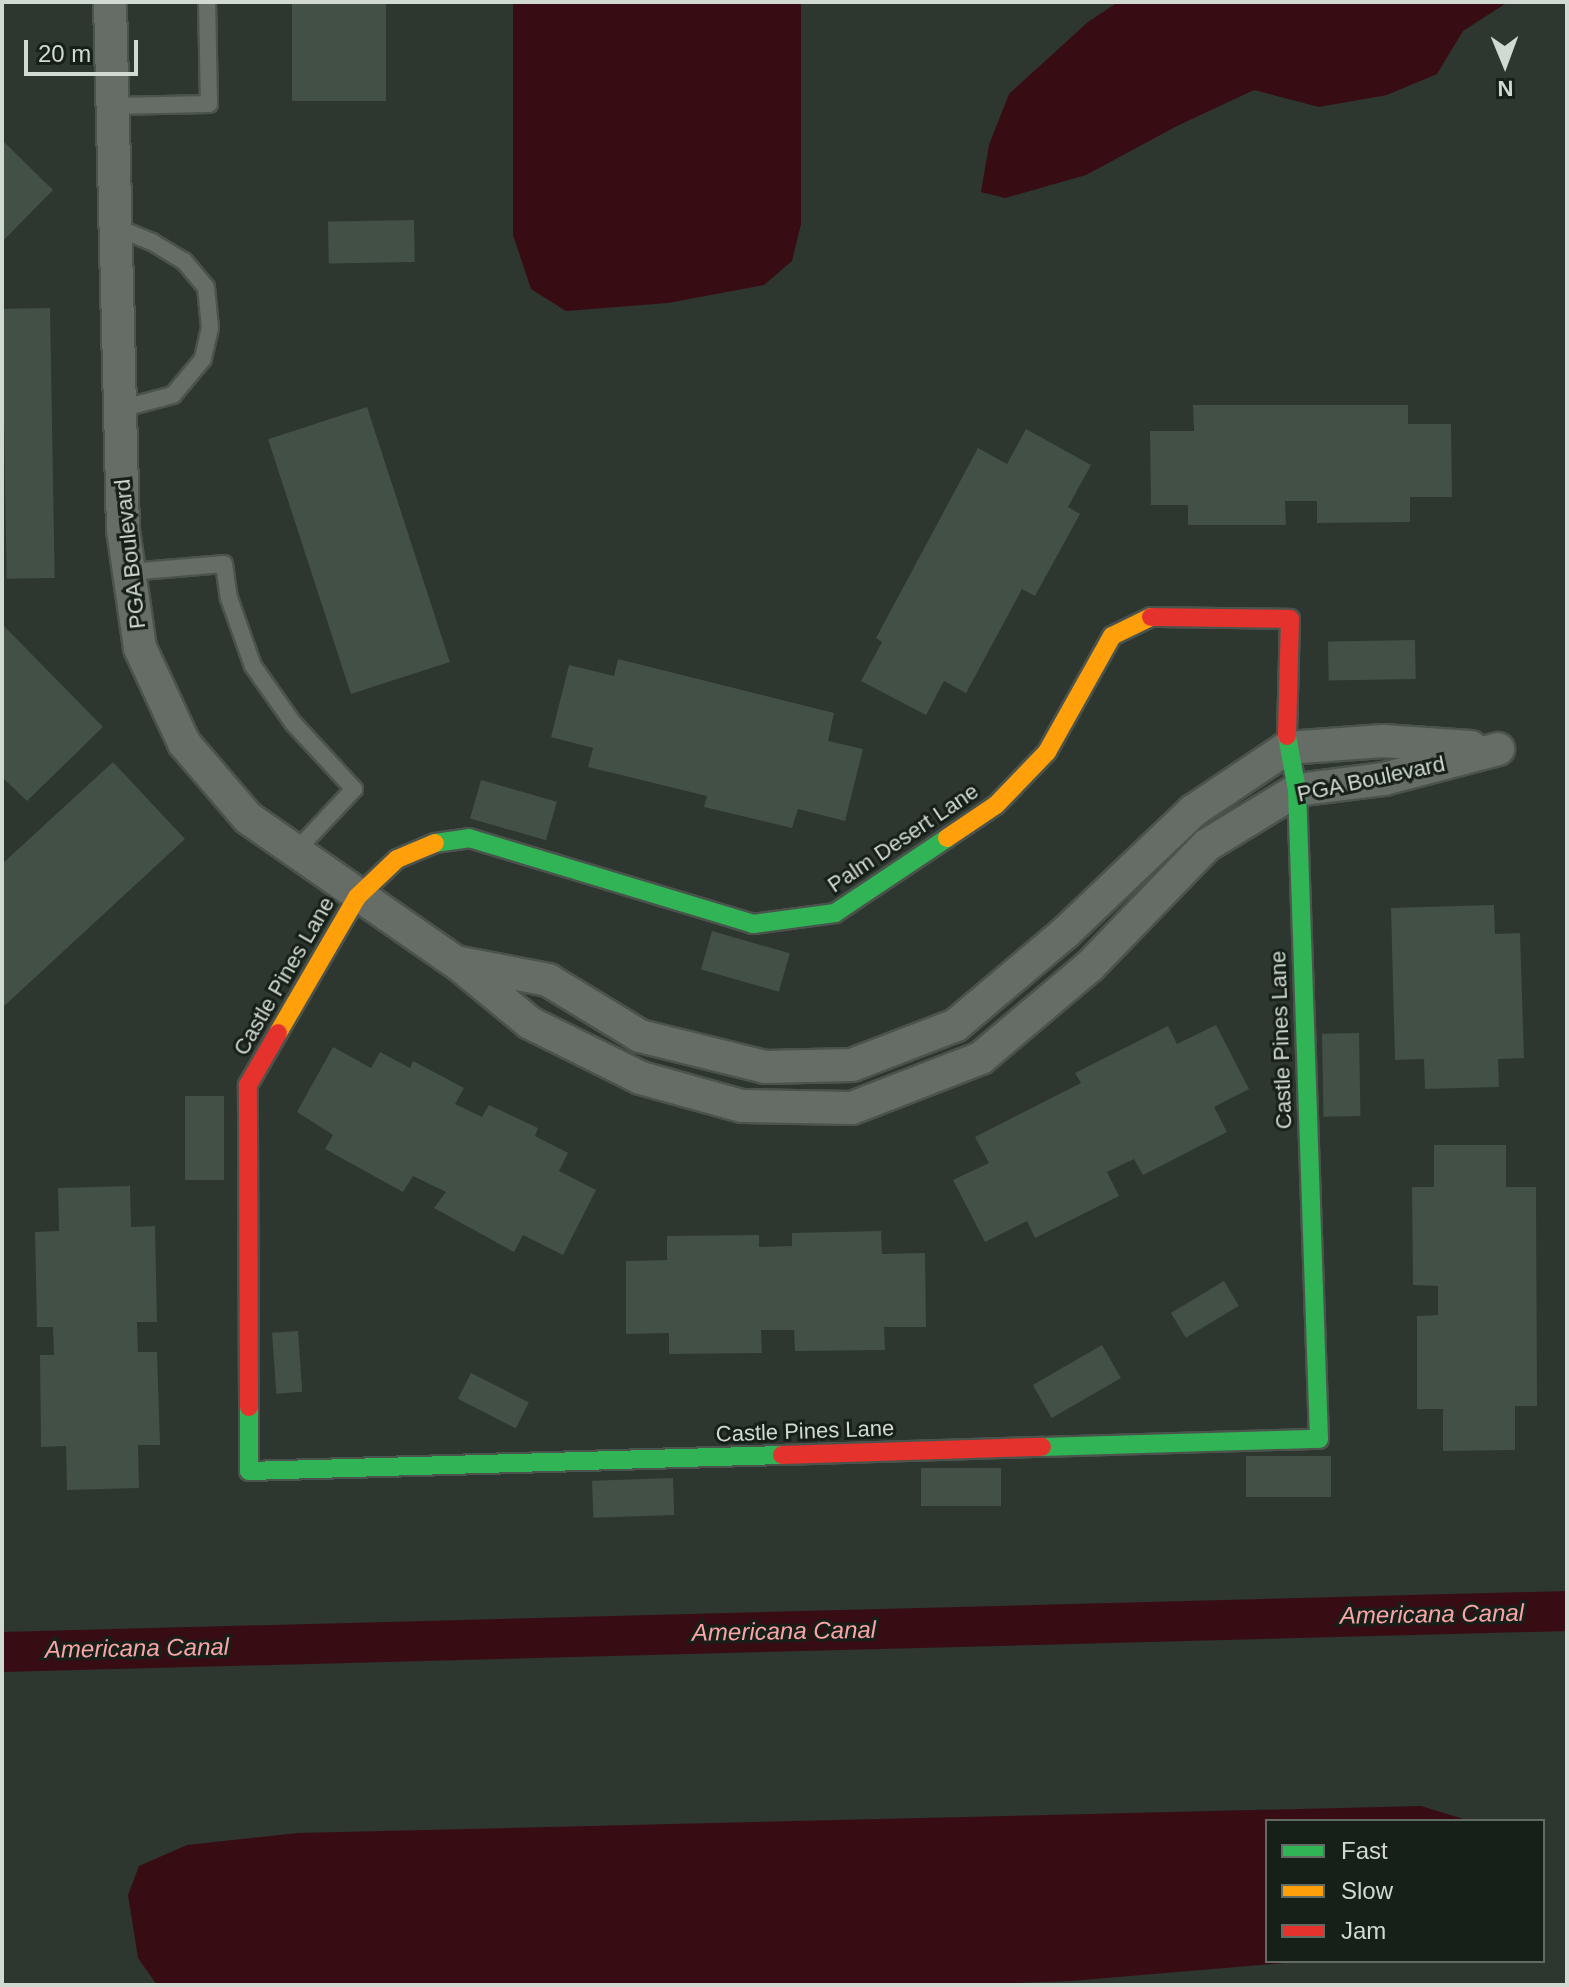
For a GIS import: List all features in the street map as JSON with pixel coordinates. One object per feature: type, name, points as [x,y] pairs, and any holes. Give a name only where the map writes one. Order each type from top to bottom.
[{"type":"street","name":"PGA Boulevard","points":[[110,2],[123,530],[140,648],[184,743],[248,818],[357,897],[457,963],[530,1023],[641,1078],[742,1106],[852,1108],[981,1058],[1090,966],[1207,845],[1297,790],[1384,779],[1498,749],[1383,741],[1287,748],[1193,811],[1065,933],[956,1025],[852,1065],[765,1067],[640,1036],[548,980],[457,963]]},
{"type":"street","name":"Palm Desert Lane","points":[[357,897],[397,859],[426,844],[469,838],[753,924],[835,913],[996,805],[1047,752],[1112,636],[1151,617],[1290,619],[1287,748],[1297,790]]},
{"type":"street","name":"Castle Pines Lane","points":[[357,897],[248,1085],[249,1471],[1319,1439],[1297,790]]},
{"type":"lane","points":[[113,106],[209,104],[207,2]]},
{"type":"lane","points":[[115,227],[152,242],[184,261],[206,287],[210,328],[203,359],[173,395],[120,409]]},
{"type":"lane","points":[[129,572],[224,564],[229,598],[253,666],[293,723],[354,789],[295,852]]},
{"type":"shaded area","points":[[513,2],[801,2],[801,224],[792,261],[764,285],[668,303],[566,311],[531,289],[513,235]]},
{"type":"shaded area","points":[[1118,2],[1508,2],[1463,31],[1437,74],[1387,95],[1319,107],[1254,90],[1177,126],[1086,175],[1005,198],[981,192],[989,145],[1009,94],[1088,22]]},
{"type":"shaded area","points":[[1421,1806],[1463,1819],[1265,1819],[1265,1963],[1284,1963],[1071,1981],[963,1985],[157,1985],[138,1958],[128,1895],[139,1866],[187,1845],[298,1833]]},
{"type":"building","points":[[292,2],[386,2],[386,101],[292,101]]},
{"type":"building","points":[[2,140],[53,190],[2,242]]},
{"type":"building","points":[[414,220],[415,262],[329,263],[328,222]]},
{"type":"building","points":[[50,308],[55,578],[7,579],[2,309]]},
{"type":"building","points":[[1193,405],[1408,405],[1408,424],[1451,424],[1452,497],[1410,497],[1410,522],[1317,523],[1317,501],[1285,501],[1286,525],[1188,525],[1188,505],[1151,505],[1150,431],[1194,431]]},
{"type":"building","points":[[367,407],[450,662],[351,694],[268,439]]},
{"type":"building","points":[[1026,429],[1091,465],[1068,507],[1080,514],[1035,596],[1022,589],[966,693],[944,681],[926,715],[861,681],[882,642],[876,638],[978,448],[1007,464]]},
{"type":"building","points":[[2,624],[103,727],[27,801],[2,777]]},
{"type":"building","points":[[1415,640],[1416,679],[1329,681],[1328,642]]},
{"type":"building","points":[[618,659],[834,713],[828,741],[863,749],[845,821],[798,809],[792,828],[704,807],[707,796],[588,767],[593,748],[551,737],[569,665],[614,676]]},
{"type":"building","points":[[113,762],[185,839],[2,1008],[2,864]]},
{"type":"building","points":[[481,780],[557,802],[546,840],[470,818]]},
{"type":"building","points":[[1494,905],[1495,934],[1520,933],[1524,1058],[1498,1059],[1499,1087],[1425,1089],[1424,1059],[1395,1060],[1391,908]]},
{"type":"building","points":[[712,931],[790,953],[779,992],[701,969]]},
{"type":"building","points":[[1216,1025],[1249,1089],[1214,1107],[1227,1132],[1143,1175],[1134,1159],[1107,1172],[1119,1196],[1035,1238],[1027,1221],[985,1242],[953,1180],[989,1163],[975,1137],[1081,1083],[1075,1073],[1168,1026],[1177,1044]]},
{"type":"building","points":[[1359,1033],[1360,1116],[1323,1117],[1322,1034]]},
{"type":"building","points":[[333,1047],[371,1068],[380,1052],[410,1068],[413,1061],[464,1088],[455,1104],[482,1117],[489,1105],[538,1128],[535,1136],[568,1153],[559,1171],[596,1190],[563,1255],[523,1235],[514,1252],[434,1208],[446,1192],[413,1176],[403,1192],[325,1149],[333,1135],[297,1112]]},
{"type":"building","points":[[185,1096],[224,1096],[224,1180],[185,1180]]},
{"type":"building","points":[[1434,1145],[1506,1145],[1506,1187],[1536,1187],[1537,1406],[1515,1406],[1515,1450],[1443,1451],[1443,1409],[1417,1409],[1417,1316],[1438,1315],[1438,1286],[1413,1285],[1412,1187],[1434,1187]]},
{"type":"building","points":[[130,1186],[131,1227],[155,1226],[157,1322],[137,1322],[138,1352],[157,1352],[160,1445],[138,1445],[139,1488],[67,1490],[66,1446],[41,1447],[40,1355],[54,1355],[53,1327],[37,1327],[35,1232],[59,1231],[58,1188]]},
{"type":"building","points":[[881,1231],[882,1254],[925,1253],[926,1327],[884,1327],[885,1350],[795,1351],[794,1330],[761,1330],[762,1353],[669,1354],[669,1333],[626,1334],[626,1261],[667,1260],[667,1236],[759,1235],[759,1247],[792,1246],[792,1233]]},
{"type":"building","points":[[1224,1281],[1239,1306],[1186,1338],[1171,1313]]},
{"type":"building","points":[[298,1331],[302,1392],[276,1394],[272,1333]]},
{"type":"building","points":[[1102,1345],[1121,1378],[1052,1418],[1033,1385]]},
{"type":"building","points":[[471,1373],[529,1403],[516,1428],[458,1399]]},
{"type":"building","points":[[1246,1456],[1331,1456],[1331,1497],[1246,1497]]},
{"type":"building","points":[[921,1468],[1001,1468],[1001,1506],[921,1506]]},
{"type":"building","points":[[673,1478],[674,1515],[593,1518],[592,1481]]},
{"type":"waterway","name":"Americana Canal","points":[[2,1652],[1567,1611]]},
{"type":"traffic: fast","points":[[1042,1447],[1319,1439],[1297,790],[1287,736]]},
{"type":"traffic: fast","points":[[435,843],[469,838],[753,924],[835,913],[947,838]]},
{"type":"traffic: fast","points":[[249,1407],[249,1471],[782,1455]]},
{"type":"traffic: slow","points":[[947,838],[996,805],[1047,752],[1112,636],[1151,617]]},
{"type":"traffic: slow","points":[[278,1033],[357,897],[397,859],[435,843]]},
{"type":"traffic: jam","points":[[1151,617],[1290,619],[1287,736]]},
{"type":"traffic: jam","points":[[249,1407],[248,1085],[278,1033]]},
{"type":"traffic: jam","points":[[782,1455],[1042,1447]]}]
